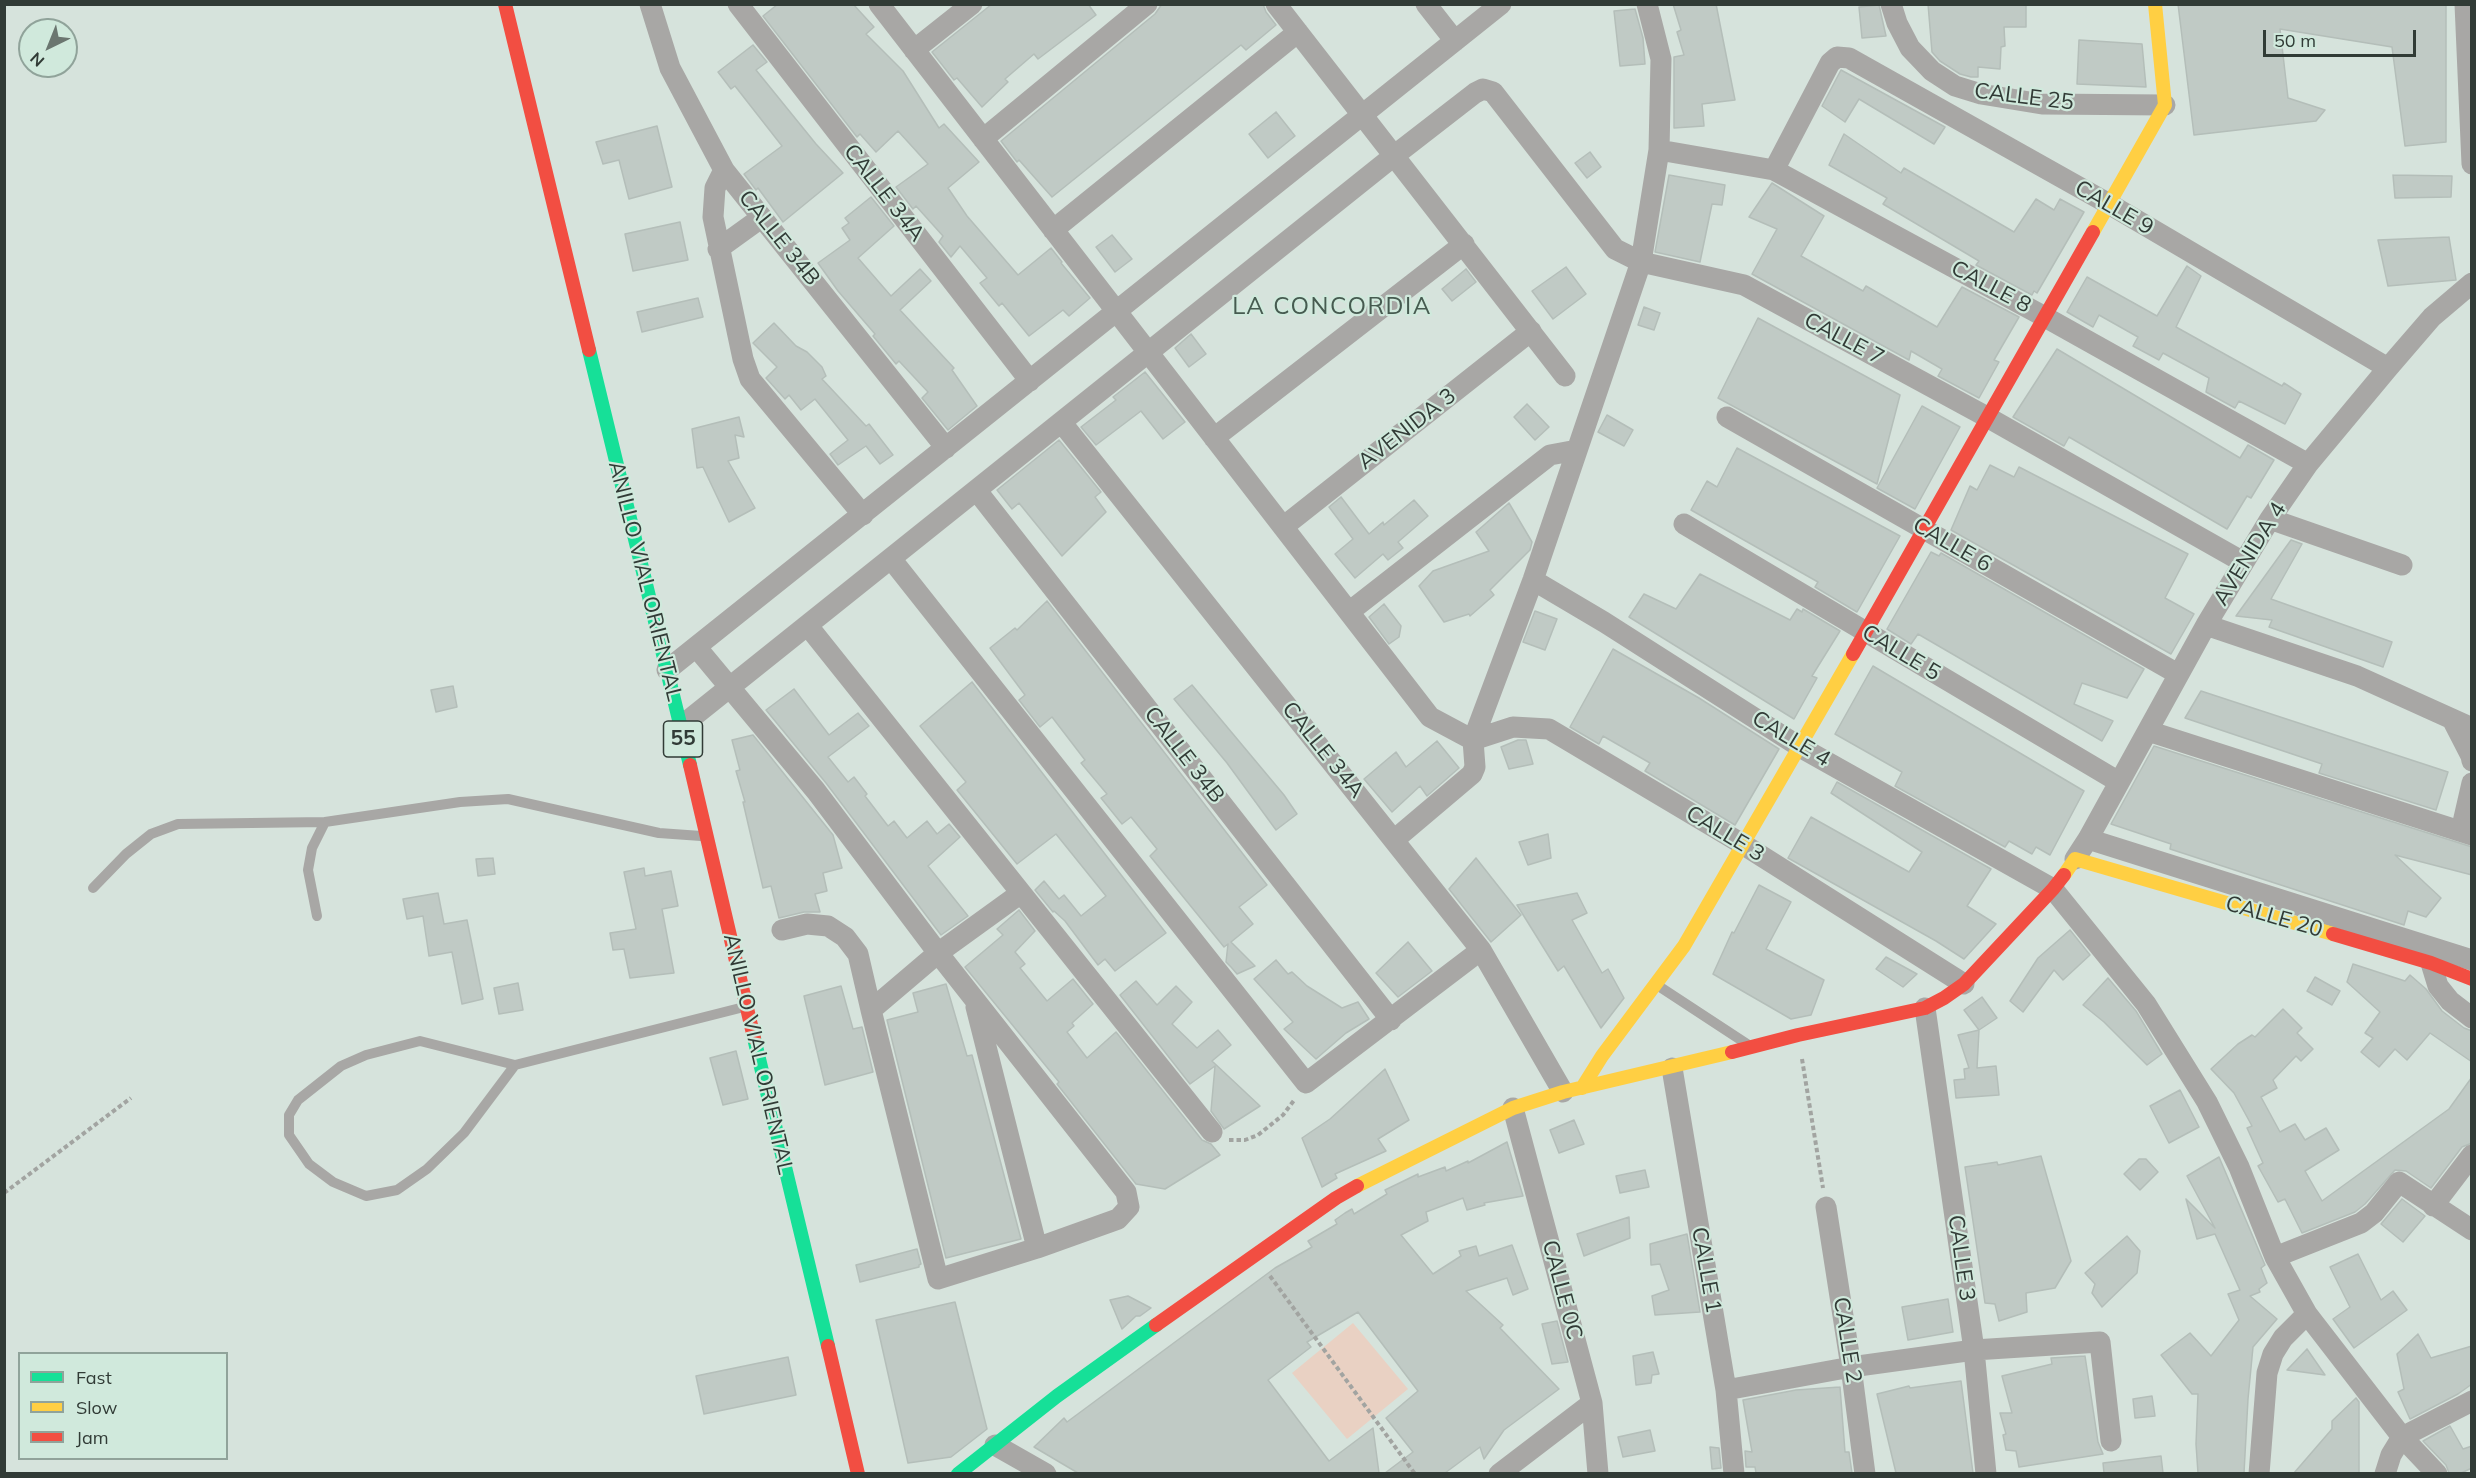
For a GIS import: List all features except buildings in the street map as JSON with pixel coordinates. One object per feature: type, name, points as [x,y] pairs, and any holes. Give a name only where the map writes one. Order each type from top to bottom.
[{"type":"main road","name":"ANILLO VIAL ORIENTAL","points":[[505,4],[667,670],[858,1473]]},
{"type":"main road","points":[[1572,1090],[1602,1056],[1684,946],[1744,845],[2165,105],[2155,4]]},
{"type":"main road","points":[[958,1473],[1057,1396],[1336,1198],[1366,1181],[1513,1108],[1572,1090],[1672,1068],[1798,1035],[1925,1008],[1964,984],[2053,889],[2075,859]]},
{"type":"main road","name":"CALLE 20","points":[[2075,859],[2431,963],[2472,979]]},
{"type":"street","name":"CALLE 34B","points":[[650,4],[670,68],[724,170],[946,448]]},
{"type":"street","name":"CALLE 34A","points":[[738,4],[1030,381]]},
{"type":"street","points":[[879,4],[1430,717],[1473,740]]},
{"type":"street","points":[[914,50],[972,4]]},
{"type":"street","points":[[983,139],[1147,4]]},
{"type":"street","points":[[1276,4],[1565,376]]},
{"type":"street","points":[[1426,4],[1455,41]]},
{"type":"street","points":[[667,670],[1501,4]]},
{"type":"street","points":[[1394,840],[1472,774],[1475,767],[1473,740],[1533,580],[1641,262],[1659,150],[1661,59],[1647,4]]},
{"type":"street","name":"CALLE 25","points":[[1891,4],[1897,23],[1910,48],[1932,71],[1955,86],[1981,94],[2042,104],[2165,105]]},
{"type":"street","points":[[2465,4],[2472,164]]},
{"type":"street","points":[[1053,230],[1298,32]]},
{"type":"street","name":"CALLE 9","points":[[1774,170],[1830,63],[1837,57],[1849,58],[2109,204],[2388,368]]},
{"type":"street","name":"CALLE 7","points":[[1395,156],[1474,93],[1483,89],[1493,92],[1615,249],[1641,262],[1744,285],[1987,417],[2243,562]]},
{"type":"street","name":"CALLE 8","points":[[1659,150],[1774,170],[2045,317],[2308,464]]},
{"type":"street","points":[[680,727],[1395,156]]},
{"type":"street","points":[[724,170],[715,188],[713,217],[718,249],[743,359],[750,380],[863,514]]},
{"type":"street","points":[[718,249],[761,218]]},
{"type":"street","points":[[1214,438],[1464,244]]},
{"type":"street","name":"AVENIDA 4","points":[[2075,859],[2206,624],[2270,519],[2308,464],[2388,368],[2432,317],[2472,283]]},
{"type":"street","name":"AVENIDA 3","points":[[1283,527],[1530,331]]},
{"type":"street","name":"CALLE 6","points":[[1727,417],[2178,674]]},
{"type":"street","name":"CALLE 34A","points":[[1062,423],[1481,950],[1572,1090]]},
{"type":"street","points":[[1349,612],[1550,455],[1577,450]]},
{"type":"street","name":"CALLE 34B","points":[[977,491],[1391,1020]]},
{"type":"street","points":[[2270,519],[2402,565]]},
{"type":"street","name":"CALLE 5","points":[[1684,524],[2119,782]]},
{"type":"street","points":[[892,560],[1305,1083],[1481,950]]},
{"type":"street","name":"CALLE 4","points":[[1533,580],[1604,622],[1800,747],[2053,889]]},
{"type":"street","points":[[2206,624],[2357,676],[2463,724],[2472,761]]},
{"type":"street","points":[[808,626],[1212,1132]]},
{"type":"street","points":[[697,648],[731,686],[816,791],[973,998],[1126,1191],[1129,1207],[1118,1219],[1037,1248],[938,1279],[858,954],[845,937],[828,926],[807,924],[782,930]]},
{"type":"street","name":"CALLE 3","points":[[1473,740],[1514,727],[1549,729],[1744,845],[1964,984]]},
{"type":"street","points":[[2148,731],[2466,833],[2472,783]]},
{"type":"street","name":"CALLE 20","points":[[2088,839],[2472,960]]},
{"type":"street","points":[[2053,889],[2146,1004],[2206,1102],[2239,1167],[2275,1257],[2307,1314],[2402,1437],[2437,1473]]},
{"type":"street","points":[[871,1010],[938,952],[1022,893]]},
{"type":"street","points":[[2431,963],[2438,986],[2450,1001],[2472,1018]]},
{"type":"street","points":[[973,998],[1037,1248]]},
{"type":"street","name":"CALLE 3","points":[[1925,1008],[1974,1350],[1986,1473]]},
{"type":"street","name":"CALLE 1","points":[[1672,1068],[1726,1390],[1734,1473]]},
{"type":"street","name":"CALLE 0C","points":[[1513,1108],[1592,1403],[1598,1473]]},
{"type":"street","points":[[2433,1206],[2472,1155]]},
{"type":"street","points":[[2275,1257],[2361,1223],[2374,1213],[2398,1182],[2472,1230]]},
{"type":"street","name":"CALLE 2","points":[[1826,1207],[1865,1473]]},
{"type":"street","points":[[2259,1473],[2267,1373],[2273,1354],[2283,1338],[2307,1314]]},
{"type":"street","points":[[1726,1390],[1851,1367],[1974,1350],[2100,1342],[2111,1441]]},
{"type":"street","points":[[2385,1473],[2391,1455],[2402,1437],[2472,1401]]},
{"type":"street","points":[[1498,1473],[1592,1403]]},
{"type":"street","points":[[995,1445],[1046,1473]]},
{"type":"lane","points":[[93,888],[126,854],[151,834],[178,824],[325,822],[460,802],[508,799],[659,833],[706,836]]},
{"type":"lane","points":[[317,916],[308,870],[312,848],[325,822]]},
{"type":"lane","points":[[1656,985],[1753,1047]]},
{"type":"lane","points":[[515,1065],[464,1132],[427,1169],[397,1190],[366,1196],[333,1182],[309,1164],[289,1135],[289,1115],[298,1100],[341,1066],[366,1054],[420,1041],[515,1065],[747,1006]]},
{"type":"path","points":[[1798,1035],[1826,1207]]},
{"type":"path","points":[[1212,1132],[1230,1140],[1245,1140],[1258,1135],[1283,1115],[1305,1083]]},
{"type":"path","points":[[4,1192],[130,1098]]},
{"type":"path","points":[[1255,1256],[1415,1473]]},
{"type":"shaded area","points":[[1353,1323],[1408,1389],[1347,1439],[1292,1373]]},
{"type":"traffic: fast","points":[[589,350],[690,765]]},
{"type":"traffic: fast","points":[[754,1038],[828,1346]]},
{"type":"traffic: fast","points":[[958,1474],[1057,1396],[1156,1325]]},
{"type":"traffic: slow","points":[[2093,232],[2165,105],[2155,4]]},
{"type":"traffic: slow","points":[[1582,1088],[1602,1056],[1684,946],[1853,654]]},
{"type":"traffic: slow","points":[[2064,875],[2075,859],[2333,934]]},
{"type":"traffic: slow","points":[[1357,1186],[1513,1108],[1563,1092],[1732,1052]]},
{"type":"traffic: jam","points":[[505,4],[589,350]]},
{"type":"traffic: jam","points":[[1853,654],[2093,232]]},
{"type":"traffic: jam","points":[[690,765],[754,1038]]},
{"type":"traffic: jam","points":[[1732,1052],[1798,1035],[1925,1008],[1944,998],[1964,984],[2064,875]]},
{"type":"traffic: jam","points":[[2333,934],[2431,963],[2472,979]]},
{"type":"traffic: jam","points":[[1156,1325],[1336,1198],[1357,1186]]},
{"type":"traffic: jam","points":[[828,1346],[858,1474]]},
{"type":"district","name":"LA CONCORDIA","points":[[1332,307]]}]
